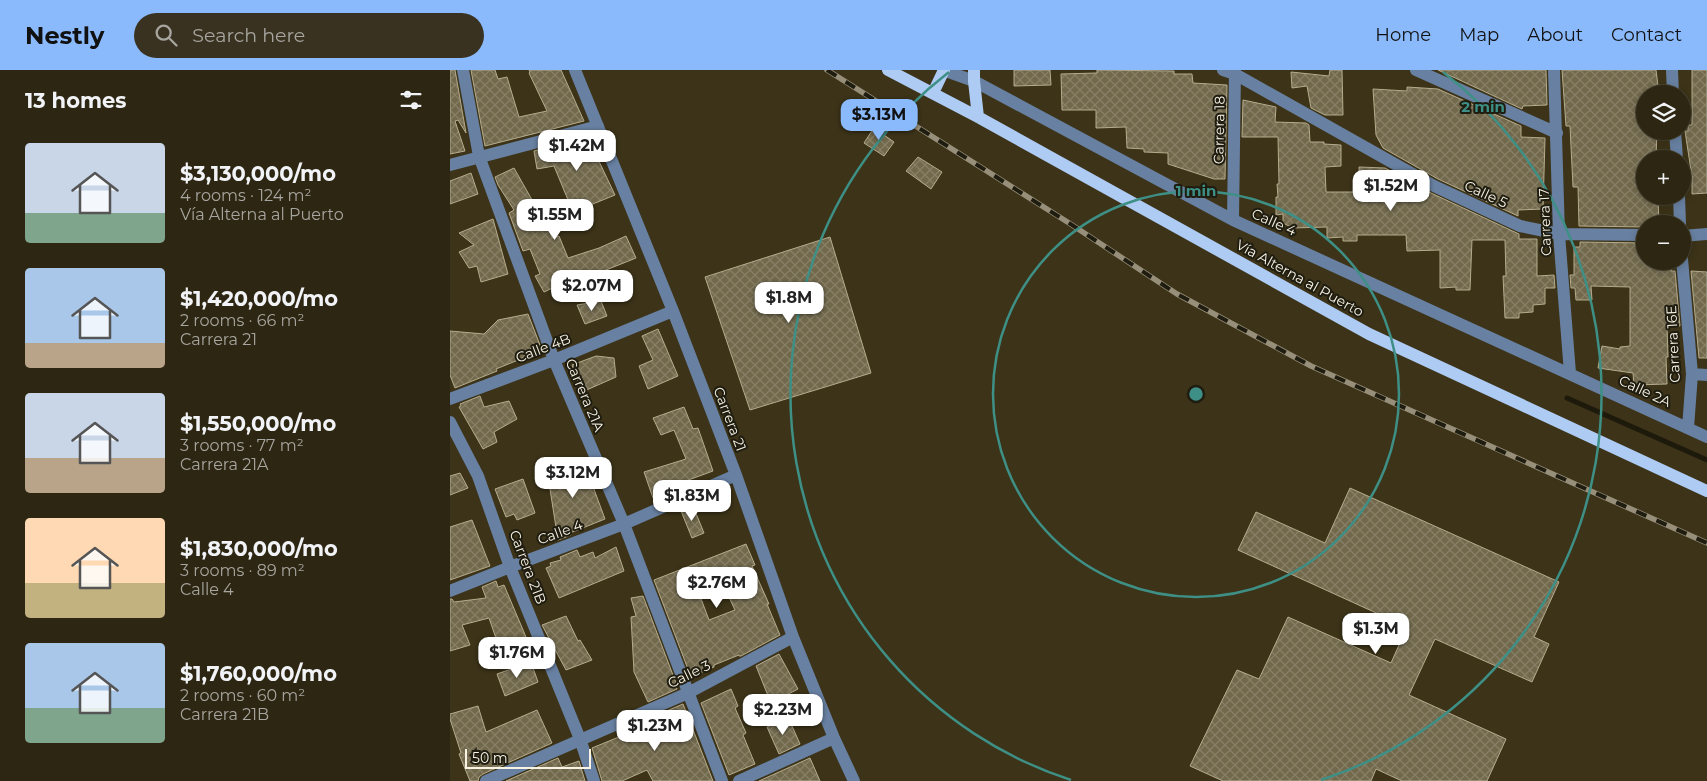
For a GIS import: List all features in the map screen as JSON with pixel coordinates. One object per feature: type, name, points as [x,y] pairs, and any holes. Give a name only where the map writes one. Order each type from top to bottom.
[{"type":"main road","name":"Vía Alterna al Puerto","points":[[888,70],[978,117],[1369,334],[1707,491]]},
{"type":"main road","points":[[933,93],[944,70]]},
{"type":"main road","points":[[974,76],[978,117]]},
{"type":"street","name":"Carrera 21A","points":[[464,70],[479,156],[554,360],[624,524],[722,781]]},
{"type":"street","name":"Carrera 21","points":[[575,70],[673,311],[736,475],[793,637],[834,738],[854,781]]},
{"type":"street","name":"Calle 4","points":[[944,70],[974,76],[1233,220],[1570,373]]},
{"type":"street","points":[[1416,70],[1557,133]]},
{"type":"street","name":"Carrera 17","points":[[1554,70],[1559,234],[1570,373]]},
{"type":"street","points":[[1672,70],[1673,85]]},
{"type":"street","name":"Carrera 18","points":[[1231,71],[1233,220]]},
{"type":"street","name":"Calle 5","points":[[1231,71],[1434,186],[1520,226],[1559,234],[1636,235]]},
{"type":"street","points":[[450,164],[598,126]]},
{"type":"street","points":[[1691,235],[1707,234]]},
{"type":"street","name":"Carrera 16E","points":[[1683,270],[1692,374],[1688,428]]},
{"type":"street","name":"Calle 4B","points":[[450,399],[554,360],[673,311]]},
{"type":"street","name":"Calle 2A","points":[[1570,373],[1707,437]]},
{"type":"street","points":[[1692,374],[1707,374]]},
{"type":"street","name":"Carrera 21B","points":[[450,422],[478,476],[510,567],[580,739],[594,781]]},
{"type":"street","name":"Calle 4","points":[[450,591],[624,524],[736,475]]},
{"type":"street","name":"Calle 3","points":[[486,781],[688,693],[793,637]]},
{"type":"street","points":[[739,781],[834,738]]},
{"type":"building","points":[[450,70],[455,70],[466,133],[458,120],[455,121],[465,151],[450,154]]},
{"type":"building","points":[[471,70],[495,70],[498,79],[507,77],[519,117],[547,111],[529,70],[561,70],[584,121],[485,146]]},
{"type":"building","points":[[1014,70],[1050,70],[1051,85],[1014,86]]},
{"type":"building","points":[[1097,70],[1174,71],[1174,74],[1192,74],[1193,83],[1227,85],[1225,179],[1214,179],[1168,164],[1168,153],[1144,152],[1144,149],[1127,148],[1126,127],[1096,128],[1096,110],[1062,110],[1061,74],[1097,73]]},
{"type":"building","points":[[1330,70],[1342,70],[1343,115],[1325,115],[1311,108],[1307,86],[1292,88],[1291,72],[1329,76]]},
{"type":"building","points":[[1438,70],[1546,70],[1547,105],[1523,106],[1522,109]]},
{"type":"building","points":[[1562,70],[1656,70],[1658,85],[1636,85],[1636,140],[1657,140],[1656,150],[1636,150],[1636,205],[1658,205],[1659,215],[1636,215],[1636,227],[1579,226],[1578,187],[1573,187],[1570,126],[1566,126]]},
{"type":"building","points":[[1692,70],[1707,70],[1707,193],[1692,194],[1691,150],[1688,150],[1686,140],[1691,140]]},
{"type":"building","points":[[1407,87],[1438,89],[1521,126],[1521,137],[1545,138],[1543,209],[1518,210],[1518,216],[1438,179],[1383,148],[1376,135],[1373,89],[1407,91]]},
{"type":"building","points":[[1243,100],[1276,107],[1275,122],[1306,123],[1309,125],[1310,142],[1341,145],[1341,166],[1325,167],[1326,192],[1360,192],[1359,167],[1385,168],[1431,193],[1519,234],[1519,239],[1537,239],[1537,276],[1554,275],[1555,288],[1545,288],[1545,304],[1533,305],[1533,312],[1519,313],[1519,318],[1505,318],[1503,276],[1506,276],[1505,240],[1472,240],[1470,290],[1456,290],[1456,287],[1440,288],[1440,250],[1407,251],[1406,235],[1357,235],[1357,241],[1343,241],[1343,237],[1327,238],[1327,227],[1293,228],[1283,223],[1283,214],[1276,215],[1277,184],[1279,184],[1278,137],[1242,137]]},
{"type":"building","points":[[875,126],[886,132],[884,135],[894,142],[884,156],[864,143]]},
{"type":"building","points":[[589,137],[594,156],[596,155],[615,195],[573,212],[554,166],[537,169],[534,151]]},
{"type":"building","points":[[918,157],[942,172],[931,189],[906,171]]},
{"type":"building","points":[[514,168],[552,238],[559,236],[568,258],[599,248],[626,236],[636,258],[591,276],[589,271],[544,292],[535,276],[540,274],[530,249],[523,251],[509,213],[514,210],[495,177]]},
{"type":"building","points":[[471,173],[478,194],[450,204],[450,181]]},
{"type":"building","points":[[493,219],[508,274],[481,282],[477,266],[469,268],[459,252],[474,245],[459,233]]},
{"type":"building","points":[[830,237],[871,373],[750,410],[705,277]]},
{"type":"building","points":[[1580,242],[1636,243],[1636,270],[1675,271],[1680,326],[1667,326],[1667,384],[1634,385],[1633,373],[1598,368],[1602,346],[1620,349],[1620,347],[1630,346],[1630,287],[1591,286],[1592,300],[1576,300],[1575,288],[1571,288],[1570,275],[1574,275],[1574,247],[1580,247]]},
{"type":"building","points":[[1691,271],[1707,272],[1707,358],[1699,358]]},
{"type":"building","points":[[601,301],[607,316],[585,324],[577,305]]},
{"type":"building","points":[[528,314],[540,345],[530,349],[533,354],[455,388],[450,375],[450,331],[484,334],[498,320]]},
{"type":"building","points":[[658,329],[678,376],[648,389],[639,366],[653,360],[642,336]]},
{"type":"building","points":[[596,356],[614,358],[616,377],[582,392],[572,365]]},
{"type":"building","points":[[480,396],[484,407],[509,401],[517,419],[494,432],[497,442],[483,449],[459,407],[461,406],[460,404]]},
{"type":"building","points":[[684,407],[693,429],[698,428],[713,471],[672,486],[673,490],[653,498],[644,472],[686,459],[674,430],[661,435],[653,418]]},
{"type":"building","points":[[580,459],[586,474],[588,473],[605,519],[558,540],[547,470]]},
{"type":"building","points":[[460,473],[468,488],[450,495],[450,476]]},
{"type":"building","points":[[523,479],[535,513],[517,520],[514,514],[506,517],[495,489]]},
{"type":"building","points":[[1350,488],[1559,582],[1534,637],[1549,644],[1532,682],[1435,639],[1409,695],[1506,739],[1487,781],[1402,781],[1376,769],[1371,781],[1223,781],[1190,766],[1237,670],[1259,679],[1288,617],[1391,663],[1407,627],[1238,550],[1256,512],[1325,543]]},
{"type":"building","points":[[693,506],[704,533],[692,538],[681,511]]},
{"type":"building","points":[[472,520],[490,566],[450,580],[450,527]]},
{"type":"building","points":[[746,544],[755,565],[752,566],[780,635],[741,656],[739,655],[714,665],[714,667],[691,677],[654,580]],"holes":[[[721,580],[735,610],[709,620],[697,588]]]},
{"type":"building","points":[[616,547],[624,571],[559,598],[546,568],[551,566],[550,563],[561,560],[560,557],[577,550],[580,557],[593,552],[595,558]]},
{"type":"building","points":[[496,581],[498,587],[504,585],[526,637],[499,647],[489,618],[462,625],[470,645],[450,651],[450,599],[454,602],[486,598],[482,587]]},
{"type":"building","points":[[643,596],[677,689],[648,702],[634,672],[631,617],[636,616],[631,598]]},
{"type":"building","points":[[566,616],[578,641],[580,640],[592,660],[566,670],[542,625]]},
{"type":"building","points":[[779,654],[798,689],[771,703],[756,666]]},
{"type":"building","points":[[531,662],[538,682],[505,696],[497,674]]},
{"type":"building","points":[[731,689],[738,706],[735,708],[746,733],[743,735],[755,764],[729,775],[701,703]]},
{"type":"building","points":[[683,704],[713,781],[653,781],[647,770],[622,781],[602,781],[592,748],[653,723],[652,720],[656,719],[655,716]]},
{"type":"building","points":[[478,706],[486,732],[537,710],[552,743],[483,774],[479,777],[478,781],[470,781],[459,754],[461,753],[450,714]]},
{"type":"building","points":[[788,717],[800,744],[779,754],[767,727]]},
{"type":"building","points":[[558,758],[562,767],[579,761],[585,781],[506,781]]},
{"type":"building","points":[[810,758],[820,781],[759,781]]},
{"type":"waterway","points":[[1567,398],[1707,460]]},
{"type":"railway","points":[[827,70],[1069,223],[1177,294],[1311,366],[1707,543]]}]
